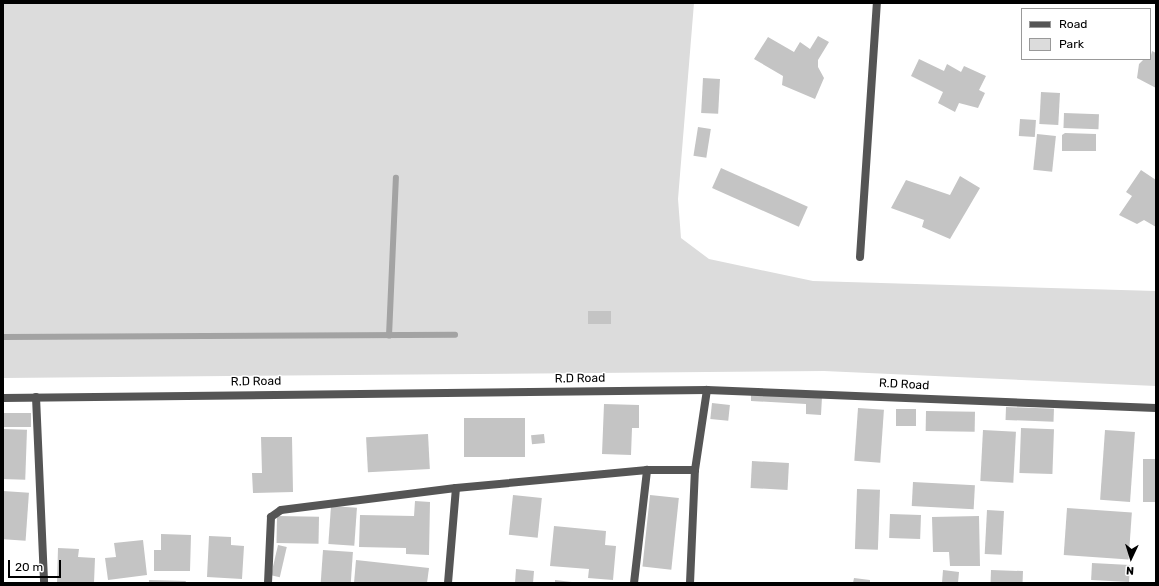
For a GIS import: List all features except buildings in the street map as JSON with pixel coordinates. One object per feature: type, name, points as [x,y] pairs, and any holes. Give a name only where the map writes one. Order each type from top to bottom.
[{"type":"street","points":[[860,257],[877,3]]},
{"type":"street","points":[[690,583],[695,470],[707,390]]},
{"type":"street","name":"R.D Road","points":[[3,398],[707,390],[1156,408]]},
{"type":"street","points":[[36,397],[44,583]]},
{"type":"street","points":[[268,583],[271,517],[281,510],[456,488],[647,470],[695,470]]},
{"type":"street","points":[[634,583],[647,470]]},
{"type":"street","points":[[448,583],[456,488]]},
{"type":"green space","points":[[3,3],[694,3],[678,199],[681,238],[709,259],[813,281],[1156,291],[1156,386],[824,371],[3,378]]},
{"type":"waterway","points":[[389,336],[396,178]]},
{"type":"waterway","points":[[3,337],[455,335]]}]
